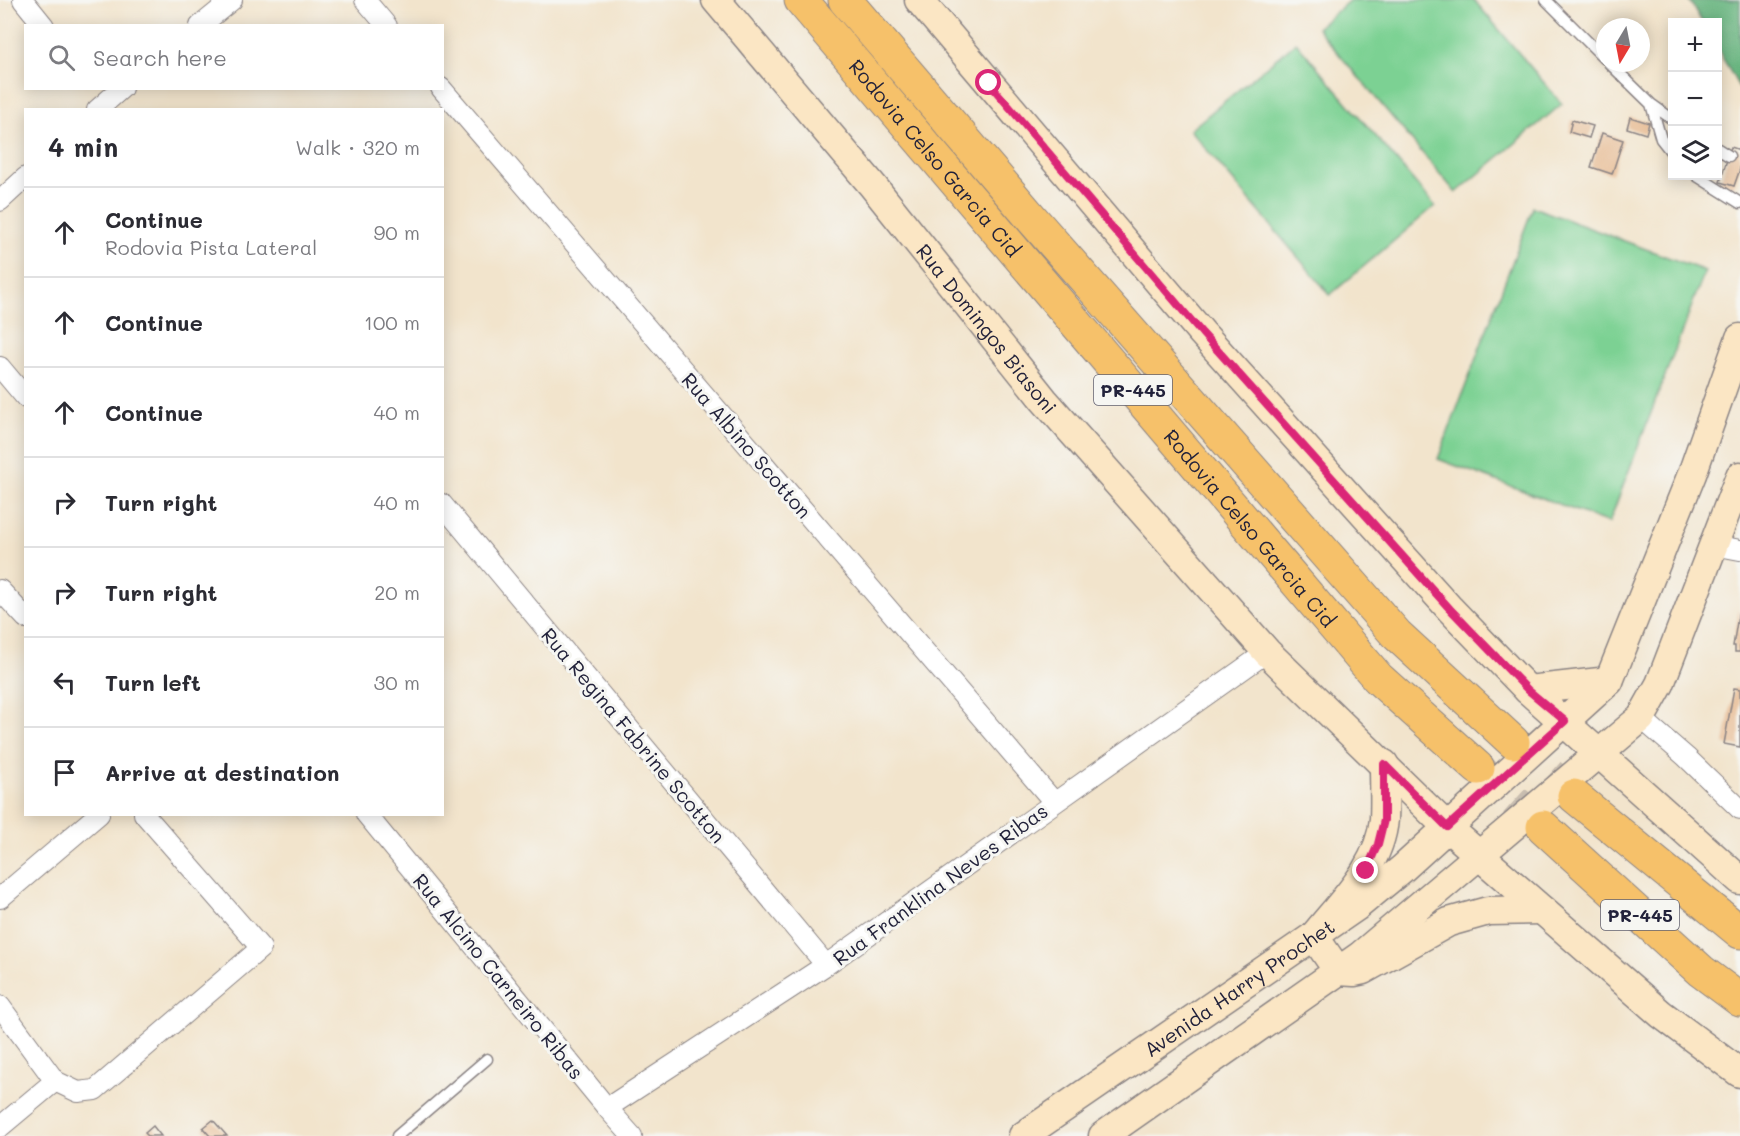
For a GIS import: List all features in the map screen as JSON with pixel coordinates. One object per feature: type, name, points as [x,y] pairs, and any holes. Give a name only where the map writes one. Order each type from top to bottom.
[{"type":"highway","name":"Rodovia Celso Garcia Cid","points":[[801,0],[1378,678],[1478,768]]},
{"type":"highway","name":"Rodovia Celso Garcia Cid","points":[[845,0],[1041,230],[1396,634],[1513,742]]},
{"type":"highway","name":"PR-445","points":[[1574,796],[1740,932]]},
{"type":"highway","name":"PR-445","points":[[1544,827],[1701,971],[1740,1000]]},
{"type":"main road","name":"Rua Domingos Biasoni","points":[[716,0],[873,186],[1044,400],[1267,652]]},
{"type":"main road","points":[[919,0],[1202,333],[1450,609],[1528,690],[1740,880]]},
{"type":"main road","points":[[1528,690],[1609,681],[1688,485],[1740,338]]},
{"type":"main road","points":[[1103,1136],[1360,956],[1641,718],[1727,547],[1740,476]]},
{"type":"main road","name":"PR-445","points":[[1267,652],[1447,827],[1661,1014],[1740,1073]]},
{"type":"main road","name":"Avenida Harry Prochet","points":[[1023,1136],[1314,936],[1374,892],[1609,681]]},
{"type":"main road","points":[[1338,971],[1314,936],[1366,871],[1378,844],[1384,820],[1384,764]]},
{"type":"main road","points":[[1338,971],[1364,970],[1449,922],[1488,911],[1542,910]]},
{"type":"street","points":[[23,0],[42,24]]},
{"type":"street","points":[[202,24],[232,0]]},
{"type":"street","points":[[365,0],[385,24]]},
{"type":"street","name":"Rua Albino Scotton","points":[[443,90],[1054,802]]},
{"type":"street","points":[[0,201],[24,179]]},
{"type":"street","points":[[0,367],[24,396]]},
{"type":"street","name":"Rua Regina Fabrine Scotton","points":[[444,506],[826,965]]},
{"type":"street","points":[[0,590],[24,616]]},
{"type":"street","name":"Rua Franklina Neves Ribas","points":[[607,1108],[826,965],[1267,652]]},
{"type":"street","points":[[1641,718],[1740,809]]},
{"type":"street","points":[[0,898],[97,816]]},
{"type":"street","points":[[0,1006],[55,1081],[78,1092],[95,1090],[261,948],[146,816]]},
{"type":"street","name":"Rua Alcino Carneiro Ribas","points":[[368,816],[632,1136]]},
{"type":"street","points":[[0,1127],[55,1081]]},
{"type":"lane","points":[[1546,0],[1596,49]]},
{"type":"lane","points":[[1619,72],[1651,104],[1668,115]]},
{"type":"lane","points":[[1651,104],[1661,139],[1668,148]]},
{"type":"lane","points":[[1722,152],[1728,156]]},
{"type":"lane","points":[[1703,180],[1740,203]]},
{"type":"lane","points":[[397,1136],[487,1059]]},
{"type":"green space","points":[[1350,0],[1474,0],[1562,104],[1456,193],[1317,28]]},
{"type":"green space","points":[[1689,0],[1740,0],[1740,89],[1722,57],[1722,18],[1700,18]]},
{"type":"green space","points":[[1296,42],[1435,206],[1330,295],[1190,130]]},
{"type":"green space","points":[[1533,207],[1705,271],[1609,523],[1438,459]]},
{"type":"building","points":[[1630,117],[1649,123],[1646,134],[1627,128]]},
{"type":"building","points":[[1572,120],[1593,126],[1589,138],[1569,132]]},
{"type":"building","points":[[1602,133],[1623,140],[1612,174],[1591,167]]},
{"type":"building","points":[[1731,147],[1740,150],[1740,169],[1734,186],[1720,182]]},
{"type":"building","points":[[1739,610],[1740,652],[1735,652],[1735,646],[1733,646]]},
{"type":"building","points":[[1734,688],[1740,689],[1740,747],[1724,744]]},
{"type":"building","points":[[213,1120],[227,1136],[210,1136],[203,1128]]},
{"type":"building","points":[[153,1126],[161,1136],[148,1136],[145,1133]]},
{"type":"tunnel","points":[[1513,742],[1574,796]]},
{"type":"tunnel","points":[[1478,768],[1543,827]]},
{"type":"route","points":[[989,83],[1202,333],[1450,609],[1528,690],[1565,721],[1447,827],[1384,764],[1384,820],[1378,844],[1366,871]]}]
